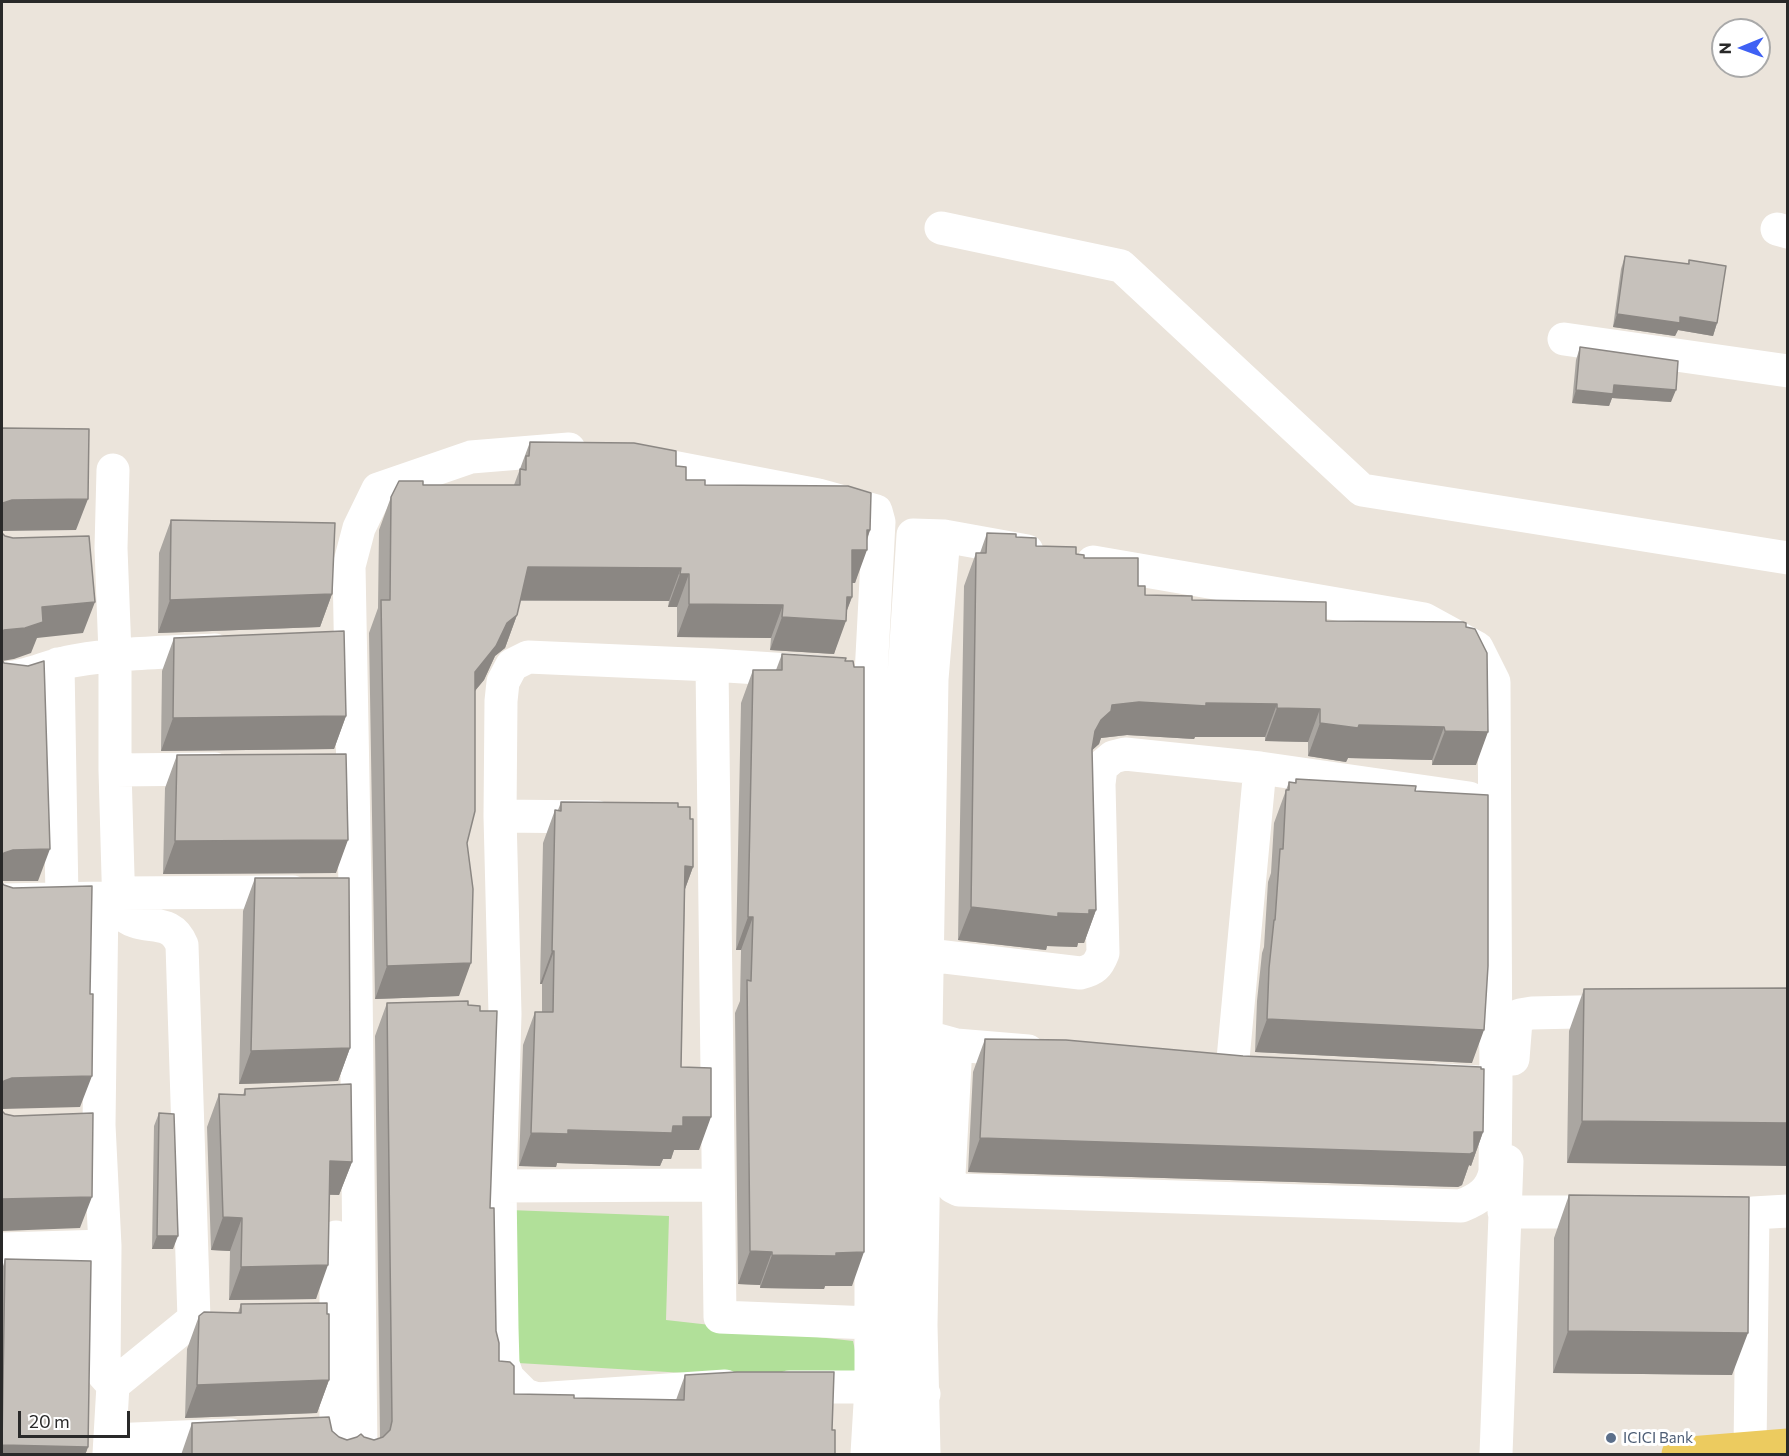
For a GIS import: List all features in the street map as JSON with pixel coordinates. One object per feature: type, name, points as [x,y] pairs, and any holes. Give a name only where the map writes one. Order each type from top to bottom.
[{"type":"main road","points":[[1678,1455],[1788,1445]]},
{"type":"street","points":[[941,228],[1121,266],[1362,490],[1788,558]]},
{"type":"street","points":[[1564,339],[1788,371]]},
{"type":"street","points":[[361,1455],[349,566],[359,528],[378,489],[471,457],[578,449],[818,495],[876,511],[879,522],[871,675],[896,1324],[898,1392],[895,1455]]},
{"type":"street","points":[[113,470],[111,548],[119,911],[137,924],[169,927],[177,934],[182,945],[187,1105],[206,1319],[113,1385]]},
{"type":"street","points":[[913,535],[955,538],[1424,619],[1478,648],[1494,682],[1496,1083],[1495,1172],[1492,1184],[1476,1200],[1461,1206],[959,1190],[953,1187],[950,1175],[941,1041],[925,956],[915,821],[918,677],[913,535]]},
{"type":"street","points":[[924,1455],[898,1392],[896,1324],[898,1052],[925,956],[954,642],[955,538]]},
{"type":"street","points":[[328,1439],[324,1317],[336,892],[330,768],[329,646],[334,542]]},
{"type":"street","points":[[78,549],[111,548]]},
{"type":"street","points":[[2,678],[17,678],[58,664],[115,654],[242,649]]},
{"type":"street","points":[[898,1392],[724,1386],[537,1399],[525,1395],[508,1378],[503,1364],[500,1186],[505,1014],[500,816],[501,701],[503,682],[512,665],[528,657],[918,677]]},
{"type":"street","points":[[58,664],[62,899]]},
{"type":"street","points":[[712,665],[702,818],[718,1185],[720,1317],[896,1324]]},
{"type":"street","points":[[925,956],[1080,973],[1093,970],[1099,964],[1103,953],[1099,784],[1101,767],[1113,757],[1125,754],[1260,768],[1495,802]]},
{"type":"street","points":[[1232,1070],[1260,768]]},
{"type":"street","points":[[115,770],[243,769]]},
{"type":"street","points":[[500,816],[631,818]]},
{"type":"street","points":[[118,893],[336,892]]},
{"type":"street","points":[[2,900],[102,898],[99,1125],[105,1246],[104,1375],[113,1385],[109,1447],[265,1434]]},
{"type":"street","points":[[1496,1455],[1504,1212],[1516,1021],[1520,1015],[1532,1013],[1648,1011]]},
{"type":"street","points":[[471,1015],[505,1014]]},
{"type":"street","points":[[356,1018],[391,1017]]},
{"type":"street","points":[[896,1324],[941,1041]]},
{"type":"street","points":[[898,1052],[941,1041],[1060,1054]]},
{"type":"street","points":[[1198,1067],[1267,1072]]},
{"type":"street","points":[[1404,1079],[1496,1083]]},
{"type":"street","points":[[187,1105],[222,1104]]},
{"type":"street","points":[[66,1126],[99,1125]]},
{"type":"street","points":[[500,1186],[718,1185]]},
{"type":"street","points":[[1750,1448],[1741,1213],[1788,1211]]},
{"type":"street","points":[[1504,1212],[1634,1213]]},
{"type":"street","points":[[2,1250],[105,1246]]},
{"type":"street","points":[[867,1455],[898,1392]]},
{"type":"green space","points":[[509,1210],[669,1216],[666,1320],[853,1341],[863,1387],[817,1381],[518,1363]]},
{"type":"building","points":[[1625,256],[1689,264],[1689,260],[1726,266],[1717,323],[1680,317],[1680,323],[1617,314]]},
{"type":"building","points":[[1580,347],[1678,361],[1676,390],[1614,385],[1613,394],[1576,390]]},
{"type":"building","points":[[2,428],[89,429],[88,499],[12,500],[2,505]]},
{"type":"building","points":[[530,442],[634,443],[676,451],[676,466],[686,467],[686,480],[705,480],[705,485],[848,486],[871,493],[867,550],[852,550],[852,597],[847,597],[846,621],[782,617],[783,605],[689,604],[689,574],[680,574],[681,568],[528,567],[517,615],[507,623],[496,646],[475,672],[475,811],[467,843],[473,889],[471,963],[387,966],[381,600],[390,600],[391,497],[399,481],[423,481],[423,485],[520,485],[520,469],[526,470],[526,456],[529,456]]},
{"type":"building","points":[[171,520],[335,523],[332,594],[170,600]]},
{"type":"building","points":[[2,533],[13,538],[89,536],[95,602],[42,607],[43,622],[25,628],[4,630],[2,633]]},
{"type":"building","points":[[987,533],[1016,534],[1016,537],[1036,538],[1036,546],[1076,547],[1076,554],[1084,555],[1084,558],[1138,558],[1138,586],[1145,586],[1145,595],[1192,596],[1192,600],[1326,602],[1326,621],[1466,623],[1466,627],[1475,629],[1487,653],[1488,732],[1445,731],[1444,727],[1359,725],[1358,728],[1320,723],[1320,709],[1277,708],[1277,704],[1206,703],[1206,706],[1139,702],[1112,705],[1111,711],[1101,720],[1095,731],[1092,749],[1096,910],[1089,910],[1089,914],[1058,913],[1058,917],[971,907],[976,553],[986,553]]},
{"type":"building","points":[[344,631],[346,716],[173,718],[174,638]]},
{"type":"building","points":[[782,654],[846,658],[845,661],[853,661],[854,667],[864,667],[864,1252],[836,1253],[836,1256],[772,1255],[772,1252],[750,1251],[747,980],[751,981],[753,917],[748,917],[753,670],[782,670]]},
{"type":"building","points":[[2,660],[4,663],[28,666],[44,661],[50,849],[13,850],[2,855]]},
{"type":"building","points":[[346,754],[348,840],[175,841],[177,755]]},
{"type":"building","points":[[1296,779],[1416,786],[1415,791],[1488,795],[1488,966],[1484,1030],[1267,1019],[1269,968],[1280,849],[1283,849],[1286,790],[1289,790],[1289,782],[1296,783]]},
{"type":"building","points":[[561,802],[678,803],[678,807],[690,807],[690,819],[693,819],[693,867],[685,866],[681,1067],[711,1068],[711,1117],[683,1117],[683,1126],[673,1126],[672,1133],[568,1130],[568,1134],[531,1133],[535,1012],[553,1012],[555,810],[561,811]]},
{"type":"building","points":[[255,878],[349,878],[350,1048],[251,1051]]},
{"type":"building","points":[[2,883],[13,888],[92,886],[90,994],[93,994],[92,1076],[12,1078],[2,1083]]},
{"type":"building","points":[[1788,988],[1788,1123],[1582,1121],[1584,989]]},
{"type":"building","points":[[468,1001],[468,1005],[480,1006],[480,1011],[497,1011],[490,1208],[494,1208],[496,1331],[499,1361],[510,1362],[514,1366],[514,1394],[574,1395],[574,1398],[684,1400],[685,1375],[737,1372],[834,1372],[832,1430],[835,1430],[835,1455],[192,1455],[192,1423],[329,1417],[332,1431],[347,1440],[361,1434],[374,1440],[383,1437],[390,1430],[392,1421],[387,1003]]},
{"type":"building","points":[[985,1039],[1066,1040],[1243,1056],[1481,1067],[1484,1069],[1483,1132],[1474,1132],[1474,1152],[1470,1154],[980,1138]]},
{"type":"building","points":[[351,1084],[352,1162],[330,1161],[328,1265],[241,1267],[242,1218],[223,1217],[219,1094],[245,1095],[245,1089]]},
{"type":"building","points":[[2,1111],[14,1116],[93,1113],[92,1197],[2,1199]]},
{"type":"building","points":[[159,1113],[174,1114],[178,1236],[157,1236]]},
{"type":"building","points":[[1569,1195],[1749,1197],[1748,1333],[1568,1331]]},
{"type":"building","points":[[5,1259],[91,1261],[88,1447],[2,1445]]},
{"type":"building","points":[[327,1303],[329,1380],[197,1385],[199,1316],[204,1312],[241,1313],[241,1304]]},
{"type":"place","name":"ICICI Bank","points":[[1611,1438]]}]
